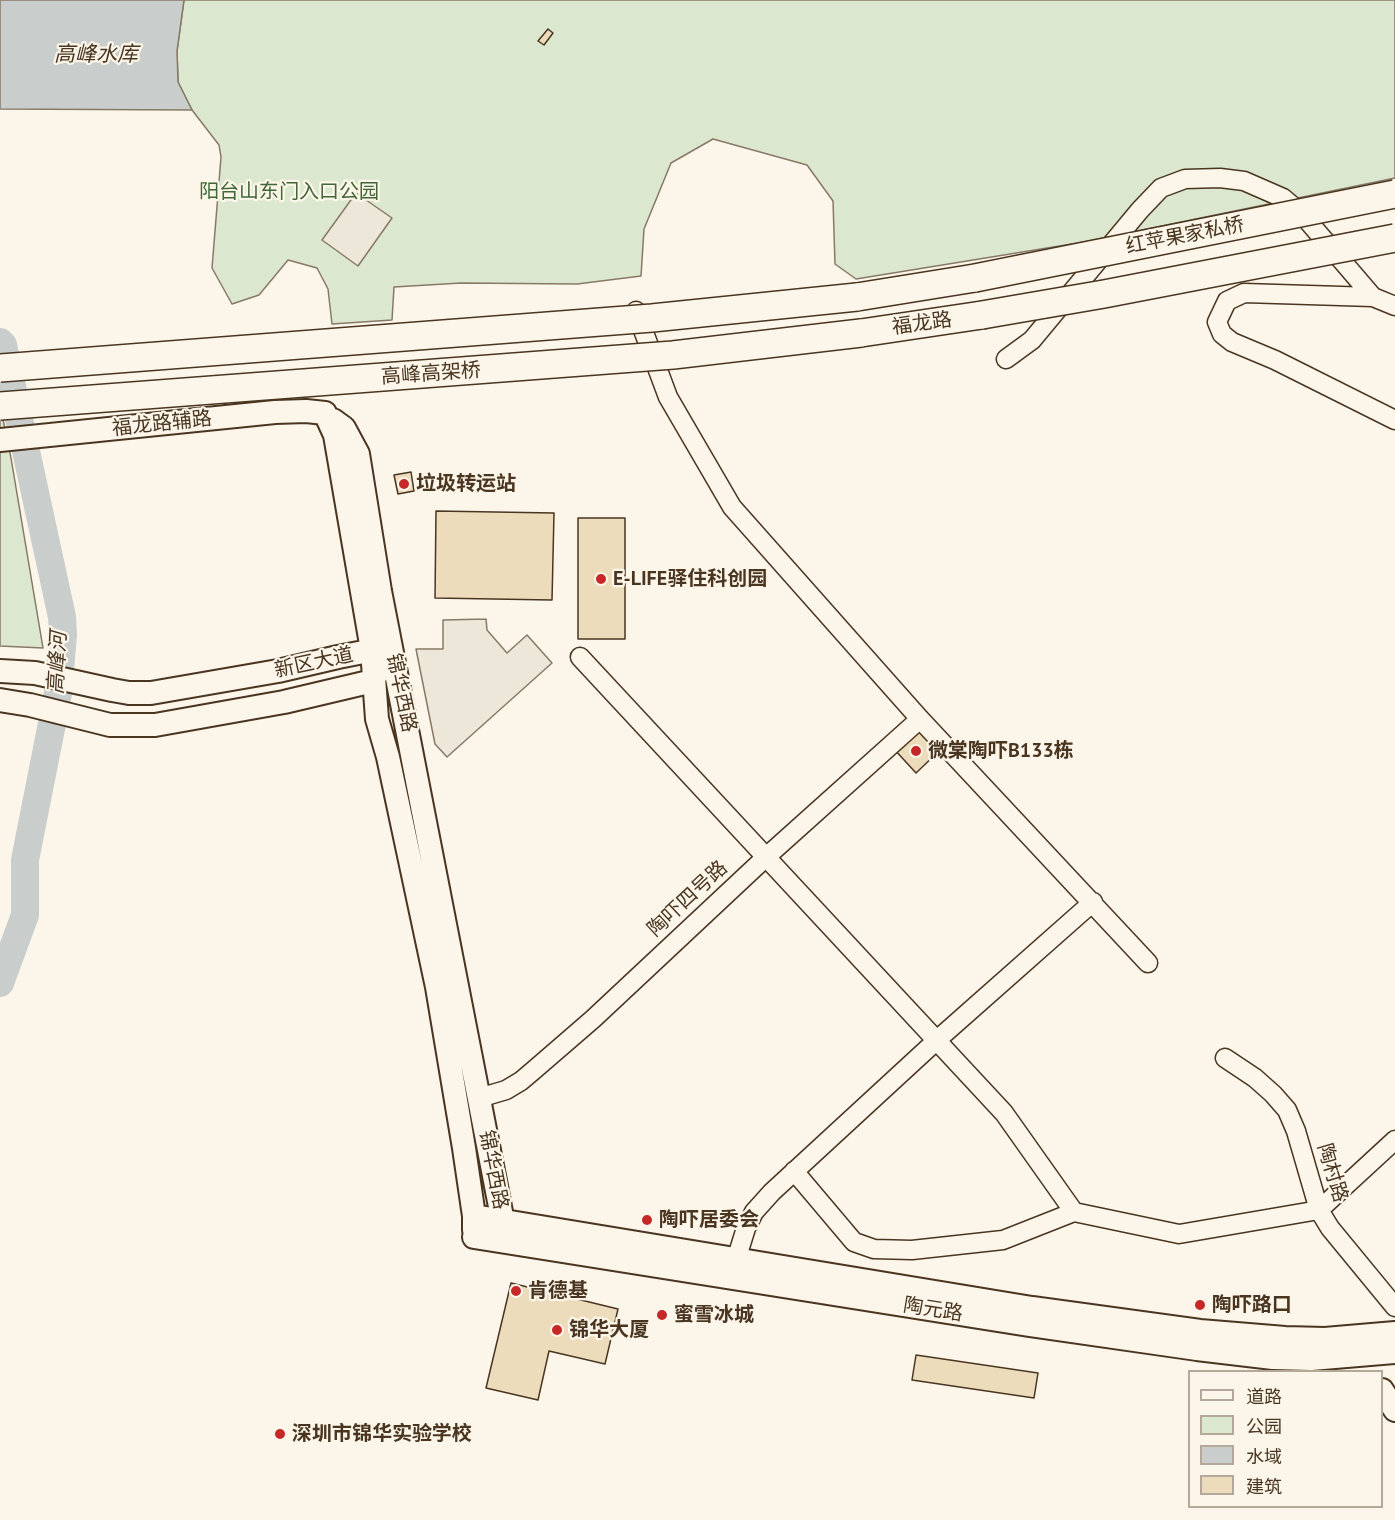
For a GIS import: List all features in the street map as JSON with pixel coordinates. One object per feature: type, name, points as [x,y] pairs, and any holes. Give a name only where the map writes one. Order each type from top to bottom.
[{"type":"highway","name":"红苹果家私桥","points":[[975,278],[1395,194]]},
{"type":"highway","name":"福龙路","points":[[861,333],[1115,292],[1395,238]]},
{"type":"highway","name":"福龙路","points":[[856,297],[975,278]]},
{"type":"highway","name":"高峰高架桥","points":[[0,368],[652,318],[856,297]]},
{"type":"highway","name":"高峰高架桥","points":[[0,406],[674,355],[861,333]]},
{"type":"main road","name":"福龙路辅路","points":[[0,441],[275,412],[325,413]]},
{"type":"main road","name":"锦华西路","points":[[325,413],[344,428],[358,454],[382,649],[480,1098],[503,1222],[474,1227],[437,987],[388,757],[377,719],[373,681]]},
{"type":"main road","name":"新区大道","points":[[0,671],[35,673],[129,693],[151,693],[278,671],[382,649],[373,681],[284,702],[155,725],[110,725],[0,700]]},
{"type":"main road","points":[[278,671],[284,702]]},
{"type":"main road","name":"陶元路","points":[[503,1222],[1032,1308],[1200,1331],[1325,1339],[1395,1333]]},
{"type":"main road","name":"陶元路","points":[[474,1227],[1029,1325],[1197,1350],[1273,1358],[1311,1359],[1395,1352]]},
{"type":"main road","points":[[1311,1359],[1353,1370]]},
{"type":"main road","points":[[1383,1392],[1395,1410]]},
{"type":"street","points":[[1006,359],[1032,340],[1161,188],[1185,179],[1220,178],[1244,182],[1283,198],[1301,213],[1373,297]]},
{"type":"street","points":[[1395,306],[1373,297],[1245,293],[1227,301],[1217,322],[1222,334],[1232,342],[1275,360],[1395,420]]},
{"type":"street","points":[[634,306],[668,397],[732,507],[920,719],[1148,963]]},
{"type":"street","points":[[580,657],[1004,1113],[1074,1212]]},
{"type":"street","name":"陶吓四号路","points":[[480,1098],[499,1093],[521,1082],[593,1019],[765,858],[920,719]]},
{"type":"street","points":[[736,1260],[746,1228],[754,1212],[794,1171],[1093,902]]},
{"type":"street","name":"陶村路","points":[[1225,1058],[1255,1078],[1287,1110],[1296,1131],[1319,1210],[1330,1228],[1389,1286],[1395,1307]]},
{"type":"street","points":[[794,1171],[854,1242],[874,1249],[912,1250],[1002,1240],[1074,1212],[1179,1234],[1319,1210],[1395,1140]]},
{"type":"green space","name":"阳台山东门入口公园","points":[[184,0],[1395,0],[1395,178],[1084,242],[856,279],[835,264],[833,201],[807,165],[713,139],[671,163],[644,229],[641,276],[577,284],[461,283],[394,287],[392,320],[332,324],[328,289],[317,268],[288,260],[259,295],[232,304],[212,268],[221,157],[219,145],[192,110],[178,82],[177,51]]},
{"type":"green space","points":[[0,405],[11,458],[43,648],[0,646]]},
{"type":"shaded area","points":[[356,193],[392,218],[358,266],[322,240]]},
{"type":"shaded area","points":[[486,619],[487,630],[507,653],[527,635],[552,663],[447,757],[435,744],[416,649],[443,649],[443,620]]},
{"type":"water","name":"高峰水库","points":[[0,0],[184,0],[177,51],[178,82],[192,110],[0,109]]},
{"type":"building","points":[[548,29],[553,33],[544,45],[538,41]]},
{"type":"building","name":"垃圾转运站","points":[[411,472],[414,491],[398,494],[394,475]]},
{"type":"building","points":[[436,511],[554,513],[552,600],[435,598]]},
{"type":"building","name":"E-LIFE驿住科创园","points":[[578,518],[625,518],[625,639],[578,639]]},
{"type":"building","name":"微棠陶吓B133栋","points":[[917,729],[938,752],[916,773],[894,749]]},
{"type":"building","name":"锦华大厦","points":[[511,1283],[618,1309],[605,1364],[549,1351],[538,1400],[486,1388]]},
{"type":"building","points":[[916,1355],[1038,1373],[1034,1398],[912,1380]]},
{"type":"waterway","name":"高峰河","points":[[0,342],[3,345],[62,617],[63,635],[58,693],[25,860],[25,915],[0,983]]},
{"type":"place","name":"垃圾转运站","points":[[404,484]]},
{"type":"place","name":"E-LIFE驿住科创园","points":[[601,579]]},
{"type":"place","name":"微棠陶吓B133栋","points":[[916,751]]},
{"type":"place","name":"陶吓居委会","points":[[647,1220]]},
{"type":"place","name":"肯德基","points":[[516,1291]]},
{"type":"place","name":"陶吓路口","points":[[1200,1305]]},
{"type":"place","name":"蜜雪冰城","points":[[662,1315]]},
{"type":"place","name":"锦华大厦","points":[[557,1330]]},
{"type":"place","name":"深圳市锦华实验学校","points":[[280,1434]]}]
